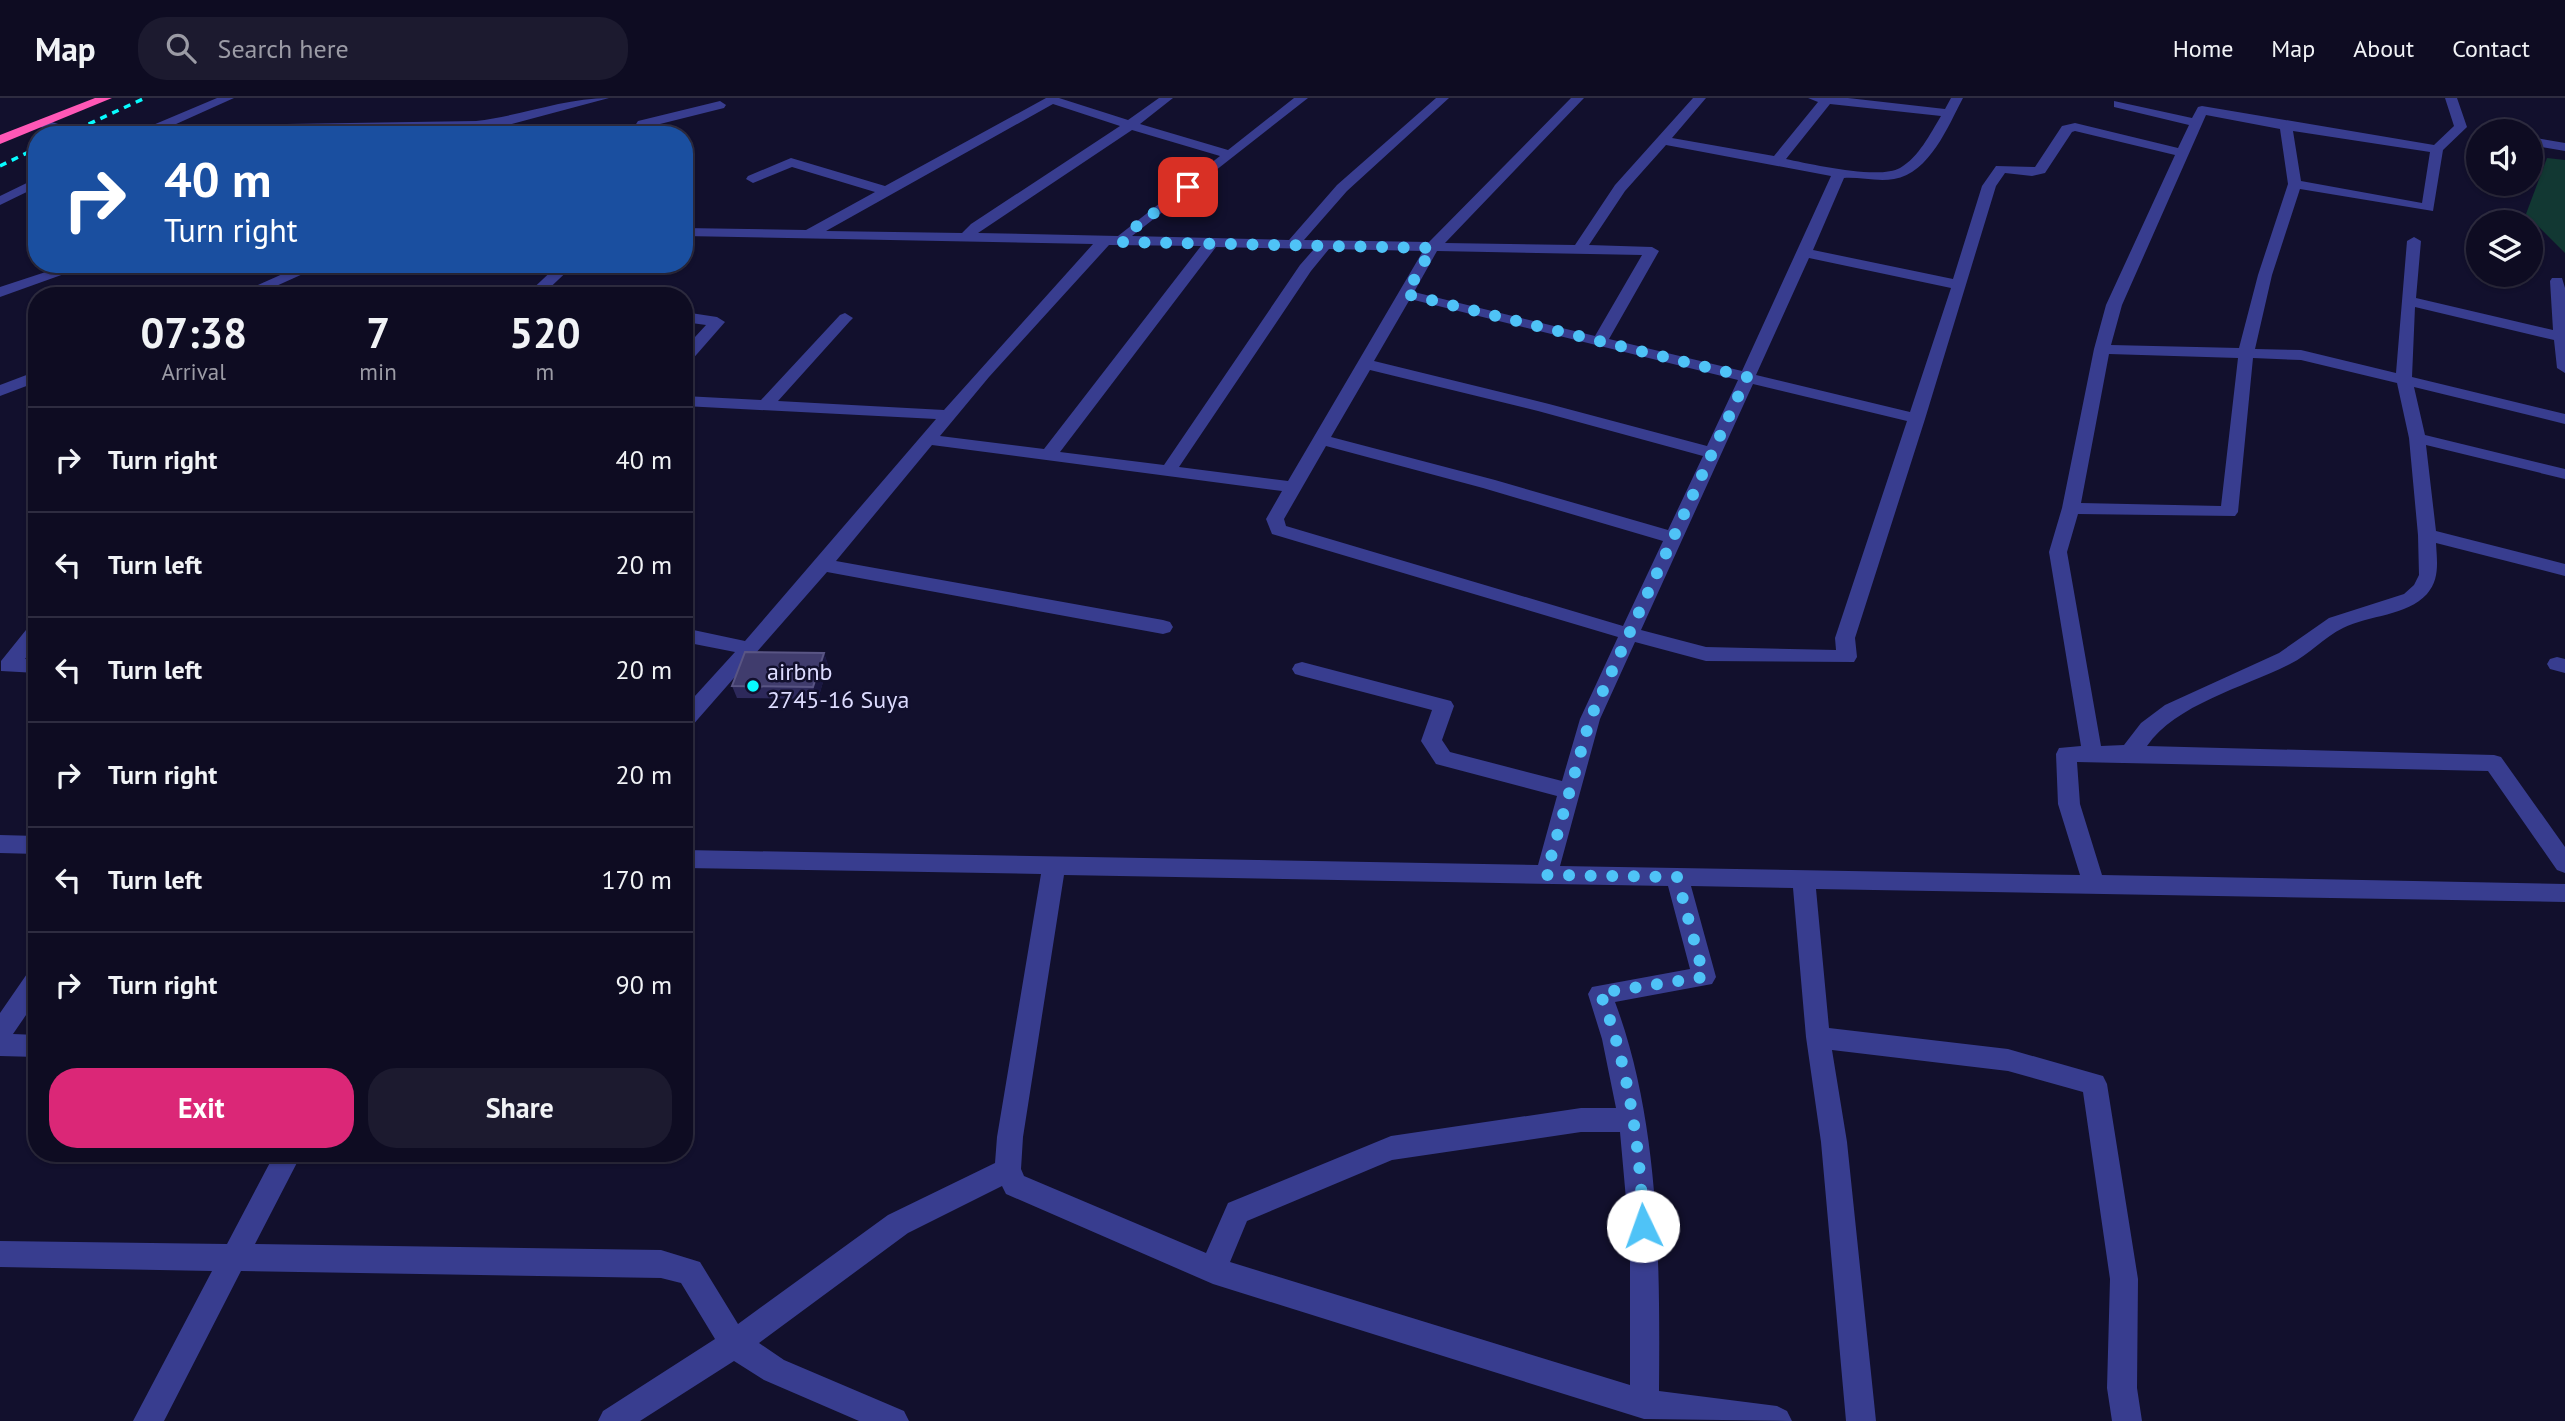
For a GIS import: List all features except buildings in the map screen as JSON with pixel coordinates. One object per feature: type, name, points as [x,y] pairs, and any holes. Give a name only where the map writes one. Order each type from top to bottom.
[{"type":"highway","points":[[35,126],[106,98]]},
{"type":"highway","points":[[0,140],[28,129]]},
{"type":"street","points":[[163,126],[228,98]]},
{"type":"street","points":[[384,126],[504,122],[603,98]]},
{"type":"street","points":[[965,238],[976,227],[1167,98]]},
{"type":"street","points":[[1123,242],[1125,235],[1302,98]]},
{"type":"street","points":[[1293,244],[1342,188],[1443,98]]},
{"type":"street","points":[[1578,98],[1432,248],[1275,519],[1278,530],[1629,634],[1706,654],[1847,657],[1845,638],[1917,419],[1989,186],[2001,169],[2032,172],[2040,170],[2067,128],[2076,127],[2181,153]]},
{"type":"street","points":[[1578,251],[1620,188],[1699,98]]},
{"type":"street","points":[[1661,140],[1839,174],[1892,175],[1908,172],[1920,158],[1957,98]]},
{"type":"street","points":[[2118,104],[2200,110],[2437,149],[2466,128],[2451,99],[2433,98]]},
{"type":"street","points":[[1777,161],[1819,99],[1948,113]]},
{"type":"street","points":[[809,234],[1052,100],[1230,155]]},
{"type":"street","points":[[642,126],[720,105]]},
{"type":"street","points":[[2092,752],[2058,552],[2071,508],[2102,349],[2114,305],[2200,110]]},
{"type":"street","points":[[501,126],[504,122]]},
{"type":"street","points":[[42,123],[51,126]]},
{"type":"street","points":[[2071,508],[2229,512],[2246,354],[2265,275],[2295,184],[2286,126]]},
{"type":"street","points":[[2543,143],[2565,147]]},
{"type":"street","points":[[2295,184],[2428,208],[2437,149]]},
{"type":"street","points":[[753,179],[791,162],[886,191]]},
{"type":"street","points":[[1546,875],[1590,719],[1839,174]]},
{"type":"street","points":[[0,201],[28,187]]},
{"type":"street","points":[[693,232],[1652,251],[1600,341]]},
{"type":"street","points":[[693,712],[823,565],[983,374],[1104,241]]},
{"type":"street","points":[[2130,753],[2148,728],[2172,709],[2286,658],[2336,623],[2411,598],[2422,588],[2428,575],[2427,535],[2417,438],[2404,379],[2414,241]]},
{"type":"street","points":[[1048,456],[1211,243]]},
{"type":"street","points":[[1168,471],[1305,268],[1325,244]]},
{"type":"street","points":[[1805,253],[1959,285]]},
{"type":"street","points":[[0,292],[57,273]]},
{"type":"street","points":[[260,287],[290,273]]},
{"type":"street","points":[[542,287],[558,273]]},
{"type":"street","points":[[39,279],[45,287]]},
{"type":"street","points":[[2557,281],[2565,368]]},
{"type":"street","points":[[1406,294],[1917,419]]},
{"type":"street","points":[[2408,301],[2561,337]]},
{"type":"street","points":[[693,318],[717,322],[693,349]]},
{"type":"street","points":[[767,404],[845,318]]},
{"type":"street","points":[[2102,349],[2301,355],[2565,419]]},
{"type":"street","points":[[1366,364],[1543,407],[1713,453]]},
{"type":"street","points":[[0,391],[28,380]]},
{"type":"street","points":[[693,401],[950,415]]},
{"type":"street","points":[[2417,438],[2565,474]]},
{"type":"street","points":[[930,440],[1294,487]]},
{"type":"street","points":[[1321,440],[1489,484],[1675,538]]},
{"type":"street","points":[[2427,535],[2565,570]]},
{"type":"street","points":[[823,565],[1163,627]]},
{"type":"street","points":[[693,637],[748,648]]},
{"type":"street","points":[[4,671],[28,641]]},
{"type":"street","points":[[4,671],[28,667]]},
{"type":"street","points":[[1302,669],[1444,706],[1431,741],[1443,758],[1569,791]]},
{"type":"street","points":[[2094,885],[2069,804],[2066,754],[2092,752],[2494,764],[2565,864]]},
{"type":"street","points":[[0,844],[28,845]]},
{"type":"street","points":[[693,859],[2565,893]]},
{"type":"street","points":[[1054,866],[1010,1137],[1008,1170],[1015,1185],[1213,1270],[1644,1404],[1777,1421]]},
{"type":"street","points":[[1644,1404],[1646,1306],[1643,1200],[1632,1120],[1613,1025],[1600,993],[1704,977],[1677,877]]},
{"type":"street","points":[[1804,880],[1818,1037],[1834,1142],[1861,1421]]},
{"type":"street","points":[[0,1034],[28,992]]},
{"type":"street","points":[[1818,1037],[2008,1060],[2094,1084],[2123,1279],[2122,1388],[2127,1421]]},
{"type":"street","points":[[0,1045],[28,1046]]},
{"type":"street","points":[[1213,1270],[1237,1212],[1391,1148],[1581,1119],[1632,1120]]},
{"type":"street","points":[[148,1421],[284,1162]]},
{"type":"street","points":[[613,1421],[734,1344],[898,1224],[1008,1170]]},
{"type":"street","points":[[0,1254],[661,1264],[690,1272],[734,1344],[775,1370],[894,1421]]},
{"type":"green space","points":[[2547,158],[2565,160],[2565,253],[2543,231],[2543,210],[2528,210],[2533,196],[2543,196],[2543,169]]},
{"type":"railway","points":[[84,126],[145,98]]},
{"type":"railway","points":[[0,166],[28,152]]},
{"type":"place","name":"airbnb 2745-16 Suya","points":[[753,686]]},
{"type":"route","points":[[1188,187],[1125,235],[1123,242],[1432,248],[1406,294],[1747,377],[1590,719],[1546,875],[1677,877],[1704,977],[1600,993],[1613,1025],[1632,1120],[1643,1200],[1643,1226]]}]
